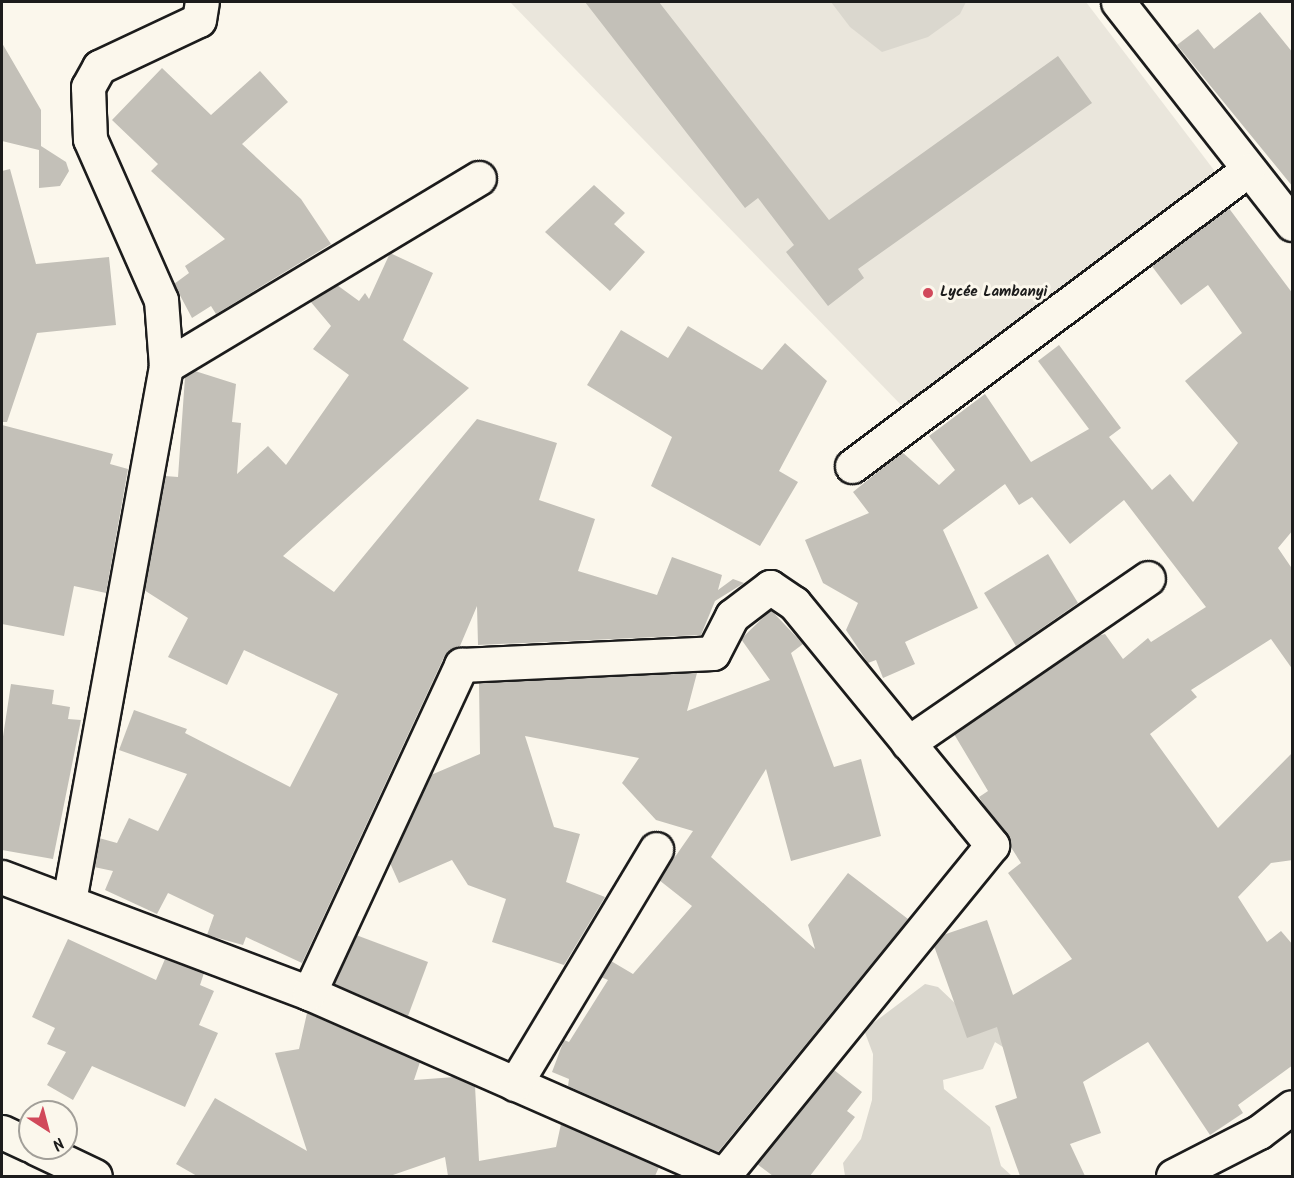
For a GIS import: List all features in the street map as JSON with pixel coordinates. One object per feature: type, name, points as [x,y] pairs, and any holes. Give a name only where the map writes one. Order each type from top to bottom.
[{"type":"street","points":[[69,901],[165,366],[161,300],[90,139],[87,87],[99,68],[199,21],[202,2]]},
{"type":"street","points":[[1118,2],[1247,170],[1293,224]]},
{"type":"street","points":[[852,466],[1247,170]]},
{"type":"street","points":[[165,366],[478,178]]},
{"type":"street","points":[[908,742],[1148,578]]},
{"type":"street","points":[[2,877],[309,993],[725,1176],[992,846],[794,603],[770,587],[732,616],[713,653],[461,665],[309,993]]},
{"type":"street","points":[[515,1084],[656,849]]},
{"type":"street","points":[[1173,1176],[1259,1132],[1293,1107]]},
{"type":"street","points":[[2,1132],[18,1139]]},
{"type":"street","points":[[61,1160],[95,1176]]},
{"type":"shaded area","name":"Lycée Lambanyi","points":[[510,2],[1086,2],[1220,178],[904,408]]},
{"type":"shaded area","points":[[831,2],[966,2],[960,14],[928,37],[882,52],[850,27]]},
{"type":"shaded area","points":[[925,984],[938,987],[977,1024],[999,1016],[1014,1054],[995,1042],[983,1069],[943,1080],[944,1089],[990,1127],[1001,1166],[1012,1176],[845,1176],[843,1163],[861,1139],[872,1100],[873,1054],[864,1030]]},
{"type":"building","points":[[585,2],[659,2],[829,220],[1058,56],[1092,103],[858,269],[864,278],[828,306],[786,252],[794,245],[758,198],[745,208]]},
{"type":"building","points":[[1260,12],[1293,53],[1293,187],[1177,45],[1198,29],[1214,49]]},
{"type":"building","points":[[2,43],[41,110],[41,146],[66,162],[69,171],[60,186],[39,188],[39,150],[2,141]]},
{"type":"building","points":[[162,68],[211,115],[260,71],[288,102],[242,144],[301,199],[331,244],[216,314],[211,306],[192,318],[174,284],[189,273],[185,266],[225,239],[151,171],[158,164],[112,120]]},
{"type":"building","points":[[10,169],[36,264],[109,257],[116,325],[37,333],[7,422],[2,422],[2,171]]},
{"type":"building","points":[[594,185],[625,213],[614,224],[645,252],[610,291],[545,232]]},
{"type":"building","points":[[1228,207],[1293,294],[1293,530],[1278,548],[1293,570],[1293,670],[1271,639],[1191,690],[1197,697],[1150,734],[1218,828],[1293,752],[1293,860],[1271,863],[1238,897],[1267,942],[1281,931],[1293,945],[1293,1065],[1238,1105],[1243,1113],[1210,1135],[1148,1042],[1083,1082],[1101,1133],[1070,1144],[1085,1176],[1020,1176],[995,1106],[1017,1098],[997,1027],[967,1038],[934,946],[943,935],[987,920],[1013,995],[1072,959],[1008,873],[1021,863],[979,797],[988,791],[954,734],[1097,636],[1105,634],[1123,659],[1148,638],[1151,642],[1206,607],[1124,500],[1070,544],[1032,497],[1019,505],[1005,484],[943,530],[978,608],[905,642],[915,664],[883,678],[876,660],[868,663],[846,630],[858,603],[823,583],[805,540],[869,513],[853,492],[902,452],[939,485],[955,470],[929,436],[985,394],[1031,462],[1089,429],[1038,361],[1059,345],[1121,428],[1109,437],[1152,490],[1170,474],[1193,502],[1238,443],[1185,381],[1242,333],[1208,285],[1181,305],[1151,265]]},
{"type":"building","points":[[390,253],[433,273],[403,340],[469,388],[283,556],[334,592],[477,419],[557,443],[539,500],[595,519],[578,571],[657,595],[672,557],[722,575],[718,590],[733,579],[744,583],[715,601],[701,635],[478,645],[477,606],[460,646],[444,657],[302,963],[246,937],[243,945],[207,935],[214,915],[168,893],[157,914],[105,890],[113,871],[94,867],[99,838],[117,843],[129,818],[158,831],[187,774],[119,750],[134,710],[187,729],[185,733],[290,787],[338,694],[244,650],[227,685],[168,657],[188,618],[144,590],[165,476],[178,477],[185,377],[195,371],[236,384],[232,422],[241,423],[237,474],[268,446],[286,465],[349,375],[313,349],[331,326],[310,301],[337,285],[359,301],[365,293],[369,299]]},
{"type":"building","points":[[688,326],[762,370],[785,343],[827,381],[779,471],[798,482],[760,546],[651,486],[672,437],[587,385],[621,330],[668,358]]},
{"type":"building","points":[[2,425],[113,454],[110,464],[128,469],[106,593],[74,586],[64,636],[2,624]]},
{"type":"building","points":[[1048,554],[1078,603],[1016,646],[984,593]]},
{"type":"building","points":[[771,610],[803,644],[791,653],[834,767],[861,759],[881,836],[791,861],[766,769],[711,857],[815,949],[808,925],[848,873],[908,919],[718,1152],[568,1086],[569,1079],[552,1072],[564,1040],[569,1042],[608,980],[601,977],[611,961],[633,974],[692,906],[659,880],[693,831],[656,820],[622,783],[639,758],[525,736],[554,827],[580,834],[566,882],[605,897],[564,965],[492,942],[506,899],[468,885],[452,860],[399,883],[390,863],[431,775],[480,754],[479,683],[697,673],[687,711],[770,680],[741,639]]},
{"type":"building","points":[[11,684],[54,690],[52,704],[70,707],[68,719],[81,720],[53,859],[2,850],[2,743]]},
{"type":"building","points":[[356,935],[428,962],[408,1016],[334,984]]},
{"type":"building","points":[[68,939],[156,980],[165,959],[204,973],[200,985],[214,991],[199,1025],[218,1033],[185,1107],[92,1066],[73,1100],[47,1085],[66,1052],[47,1044],[55,1028],[32,1017]]},
{"type":"building","points":[[307,1013],[420,1062],[414,1080],[455,1077],[475,1086],[479,1161],[556,1147],[561,1124],[659,1167],[655,1176],[448,1176],[445,1157],[390,1176],[197,1176],[176,1164],[215,1098],[307,1151],[275,1053],[299,1049]]},
{"type":"building","points":[[834,1070],[862,1092],[847,1111],[855,1117],[810,1176],[773,1176],[757,1164]]},
{"type":"place","name":"Lycée Lambanyi","points":[[928,293]]}]
